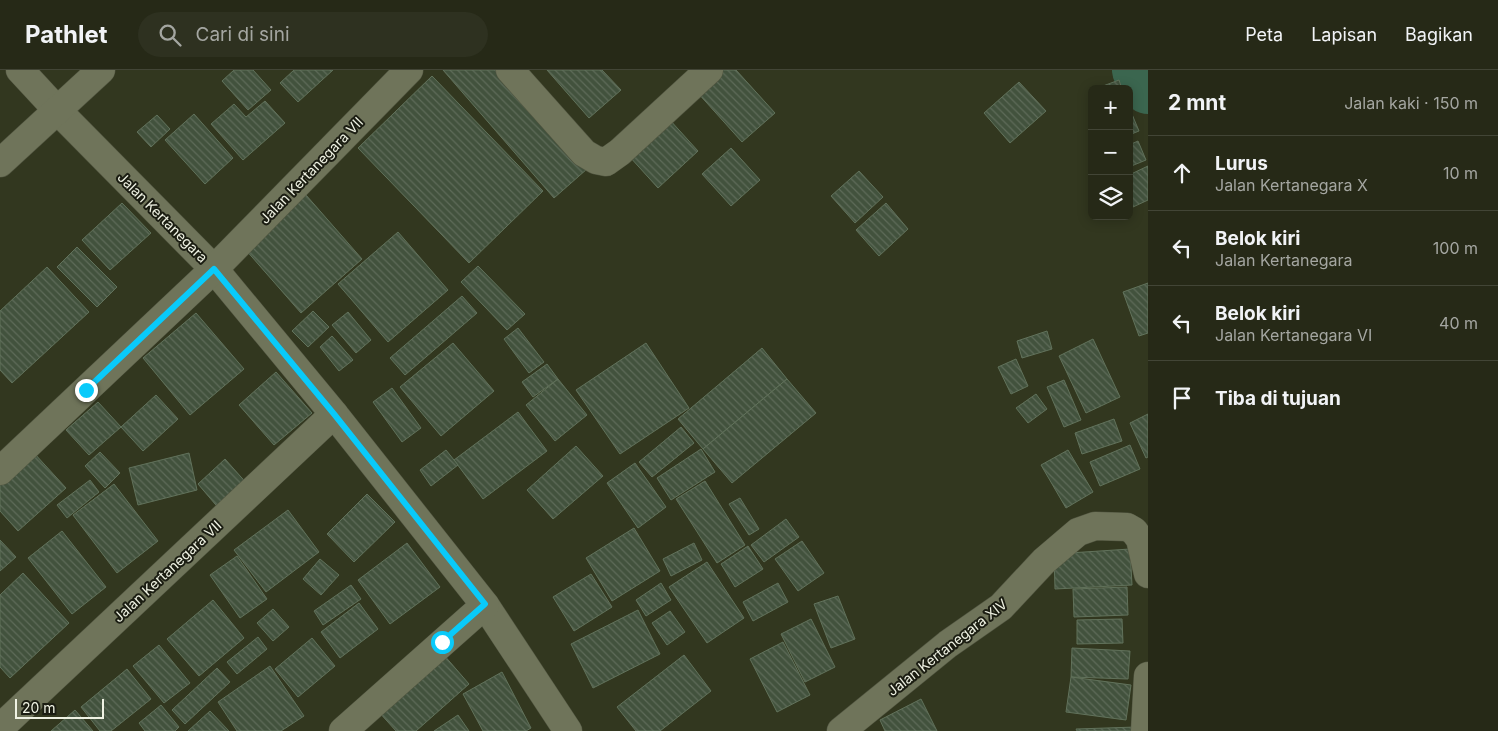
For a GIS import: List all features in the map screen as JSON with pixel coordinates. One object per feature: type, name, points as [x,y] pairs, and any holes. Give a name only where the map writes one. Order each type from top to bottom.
[{"type":"street","name":"Jalan Kertanegara","points":[[20,70],[214,269],[334,414],[485,604],[568,731]]},
{"type":"street","points":[[0,163],[102,70]]},
{"type":"street","name":"Jalan Kertanegara VII","points":[[0,471],[214,269],[409,70]]},
{"type":"street","points":[[510,70],[584,153],[596,160],[606,162],[620,152],[708,70]]},
{"type":"street","name":"Jalan Kertanegara VII","points":[[3,727],[334,414]]},
{"type":"street","name":"Jalan Kertanegara XIV","points":[[841,731],[948,644],[1001,607],[1044,561],[1078,532],[1095,526],[1127,527],[1134,531],[1140,539],[1145,563]]},
{"type":"street","points":[[343,731],[485,604]]},
{"type":"street","points":[[1145,731],[1148,676]]},
{"type":"building","points":[[234,70],[253,70],[271,90],[248,110],[222,81]]},
{"type":"building","points":[[294,70],[333,70],[298,102],[280,83]]},
{"type":"building","points":[[443,70],[501,70],[587,169],[554,198]]},
{"type":"building","points":[[547,70],[602,70],[621,90],[589,118]]},
{"type":"building","points":[[722,70],[736,70],[775,113],[742,142],[697,92]]},
{"type":"building","points":[[432,76],[543,191],[469,263],[358,148]]},
{"type":"building","points":[[1119,80],[1121,85],[1106,85]]},
{"type":"building","points":[[1019,82],[1046,111],[1010,143],[984,113]]},
{"type":"building","points":[[265,101],[285,123],[243,160],[211,124],[234,104],[246,117]]},
{"type":"building","points":[[194,114],[233,158],[205,184],[165,140]]},
{"type":"building","points":[[157,115],[170,129],[151,147],[137,132]]},
{"type":"building","points":[[1133,117],[1139,131],[1133,133]]},
{"type":"building","points":[[669,119],[698,151],[658,188],[629,156]]},
{"type":"building","points":[[1138,141],[1146,160],[1133,165],[1133,143]]},
{"type":"building","points":[[731,148],[760,180],[731,206],[702,174]]},
{"type":"building","points":[[1148,166],[1148,200],[1133,207],[1133,175],[1133,173]]},
{"type":"building","points":[[859,171],[883,197],[855,223],[831,196]]},
{"type":"building","points":[[306,195],[362,259],[301,313],[245,249]]},
{"type":"building","points":[[122,203],[151,233],[110,270],[82,240]]},
{"type":"building","points":[[886,203],[908,229],[879,256],[856,230]]},
{"type":"building","points":[[398,232],[448,290],[388,342],[338,284]]},
{"type":"building","points":[[77,247],[117,287],[97,307],[57,267]]},
{"type":"building","points":[[478,266],[525,314],[507,330],[461,282]]},
{"type":"building","points":[[47,267],[89,312],[12,383],[0,370],[0,311]]},
{"type":"building","points":[[1148,283],[1148,333],[1139,336],[1123,292]]},
{"type":"building","points":[[462,296],[477,313],[405,375],[390,358]]},
{"type":"building","points":[[313,311],[329,327],[308,347],[292,331]]},
{"type":"building","points":[[348,312],[371,340],[356,353],[332,325]]},
{"type":"building","points":[[196,313],[244,369],[190,415],[143,358]]},
{"type":"building","points":[[518,328],[544,362],[529,373],[504,339]]},
{"type":"building","points":[[1047,331],[1052,349],[1022,358],[1017,341]]},
{"type":"building","points":[[332,336],[353,360],[339,371],[320,347]]},
{"type":"building","points":[[1093,339],[1120,397],[1086,413],[1059,356]]},
{"type":"building","points":[[453,343],[494,391],[441,436],[400,387]]},
{"type":"building","points":[[646,343],[689,408],[620,454],[576,390]]},
{"type":"building","points":[[762,348],[787,379],[703,449],[678,419]]},
{"type":"building","points":[[1016,359],[1028,386],[1011,394],[998,367]]},
{"type":"building","points":[[547,364],[558,379],[533,397],[522,382]]},
{"type":"building","points":[[276,372],[312,413],[274,445],[239,405]]},
{"type":"building","points":[[558,379],[587,415],[555,441],[526,405]]},
{"type":"building","points":[[787,379],[816,413],[732,483],[703,449]]},
{"type":"building","points":[[1064,380],[1081,420],[1064,427],[1047,387]]},
{"type":"building","points":[[392,388],[421,428],[402,442],[373,402]]},
{"type":"building","points":[[1036,394],[1047,409],[1028,423],[1016,408]]},
{"type":"building","points":[[156,395],[178,419],[143,451],[121,427]]},
{"type":"building","points":[[98,402],[121,427],[89,455],[66,430]]},
{"type":"building","points":[[518,412],[547,451],[483,499],[454,460]]},
{"type":"building","points":[[1148,414],[1148,457],[1146,458],[1130,423]]},
{"type":"building","points":[[1114,419],[1122,441],[1082,454],[1075,433]]},
{"type":"building","points":[[681,427],[694,443],[652,477],[639,462]]},
{"type":"building","points":[[1130,445],[1140,469],[1100,486],[1090,462]]},
{"type":"building","points":[[576,446],[603,476],[553,519],[527,490]]},
{"type":"building","points":[[701,449],[715,472],[671,500],[657,478]]},
{"type":"building","points":[[446,450],[458,465],[431,486],[420,470]]},
{"type":"building","points":[[1068,450],[1093,492],[1066,508],[1041,465]]},
{"type":"building","points":[[100,452],[120,473],[105,488],[85,466]]},
{"type":"building","points":[[34,453],[66,488],[18,531],[0,511],[0,484]]},
{"type":"building","points":[[189,453],[197,490],[138,505],[129,468]]},
{"type":"building","points":[[225,459],[249,486],[221,511],[198,484]]},
{"type":"building","points":[[635,463],[666,507],[638,528],[607,483]]},
{"type":"building","points":[[90,480],[99,492],[67,518],[57,505]]},
{"type":"building","points":[[705,481],[745,545],[717,563],[676,499]]},
{"type":"building","points":[[114,484],[158,541],[117,573],[73,515]]},
{"type":"building","points":[[367,494],[395,522],[354,562],[327,534]]},
{"type":"building","points":[[740,498],[759,529],[749,535],[729,504]]},
{"type":"building","points":[[288,510],[319,552],[266,592],[234,550]]},
{"type":"building","points":[[786,519],[799,537],[764,562],[751,545]]},
{"type":"building","points":[[634,528],[660,571],[612,601],[586,558]]},
{"type":"building","points":[[62,531],[106,587],[72,614],[28,558]]},
{"type":"building","points":[[0,540],[16,557],[0,571]]},
{"type":"building","points":[[802,541],[824,573],[798,591],[775,559]]},
{"type":"building","points":[[407,543],[440,587],[390,624],[358,580]]},
{"type":"building","points":[[694,543],[702,560],[671,576],[663,559]]},
{"type":"building","points":[[748,546],[763,569],[735,587],[721,564]]},
{"type":"building","points":[[1130,549],[1132,585],[1055,589],[1054,554]]},
{"type":"building","points":[[237,556],[267,599],[240,618],[210,575]]},
{"type":"building","points":[[320,559],[339,575],[321,595],[303,579]]},
{"type":"building","points":[[707,562],[744,618],[707,643],[669,587]]},
{"type":"building","points":[[23,573],[69,623],[10,678],[0,667],[0,595]]},
{"type":"building","points":[[591,574],[612,607],[574,631],[553,597]]},
{"type":"building","points":[[661,583],[671,600],[646,616],[636,600]]},
{"type":"building","points":[[778,583],[788,602],[753,621],[743,602]]},
{"type":"building","points":[[351,585],[361,599],[323,625],[314,611]]},
{"type":"building","points":[[1127,587],[1128,615],[1074,617],[1073,589]]},
{"type":"building","points":[[838,596],[855,639],[831,648],[814,604]]},
{"type":"building","points":[[213,600],[244,638],[199,676],[167,639]]},
{"type":"building","points":[[359,603],[378,629],[340,658],[321,632]]},
{"type":"building","points":[[273,609],[289,627],[273,641],[257,623]]},
{"type":"building","points":[[638,610],[660,654],[593,688],[571,644]]},
{"type":"building","points":[[670,611],[685,632],[667,645],[652,623]]},
{"type":"building","points":[[811,619],[835,667],[805,682],[781,634]]},
{"type":"building","points":[[1122,619],[1123,643],[1077,644],[1077,620]]},
{"type":"building","points":[[258,637],[267,649],[237,674],[227,662]]},
{"type":"building","points":[[312,638],[335,666],[298,697],[275,669]]},
{"type":"building","points":[[783,642],[810,695],[777,712],[750,659]]},
{"type":"building","points":[[159,645],[190,683],[164,703],[133,666]]},
{"type":"building","points":[[1072,648],[1130,651],[1128,679],[1071,677]]},
{"type":"building","points":[[443,654],[469,684],[416,731],[396,731],[378,711]]},
{"type":"building","points":[[684,655],[711,691],[660,731],[636,731],[617,707]]},
{"type":"building","points":[[270,666],[304,716],[281,731],[237,731],[218,702]]},
{"type":"building","points":[[217,668],[230,682],[185,724],[172,710]]},
{"type":"building","points":[[127,669],[151,699],[111,731],[100,731],[81,707]]},
{"type":"building","points":[[502,672],[531,728],[526,731],[483,731],[463,694]]},
{"type":"building","points":[[1071,677],[1131,685],[1126,720],[1066,712]]},
{"type":"building","points":[[921,699],[937,731],[885,731],[880,720]]},
{"type":"building","points":[[161,705],[179,727],[175,731],[145,731],[139,723]]},
{"type":"building","points":[[75,710],[93,731],[51,731]]},
{"type":"building","points":[[210,711],[229,731],[188,731]]},
{"type":"building","points":[[458,715],[469,731],[434,731]]},
{"type":"building","points":[[1136,727],[1136,731],[1077,731],[1076,729]]},
{"type":"waterway","points":[[1139,70],[1148,87]]},
{"type":"route","points":[[86,390],[214,269],[334,414],[485,604],[442,642]]}]
